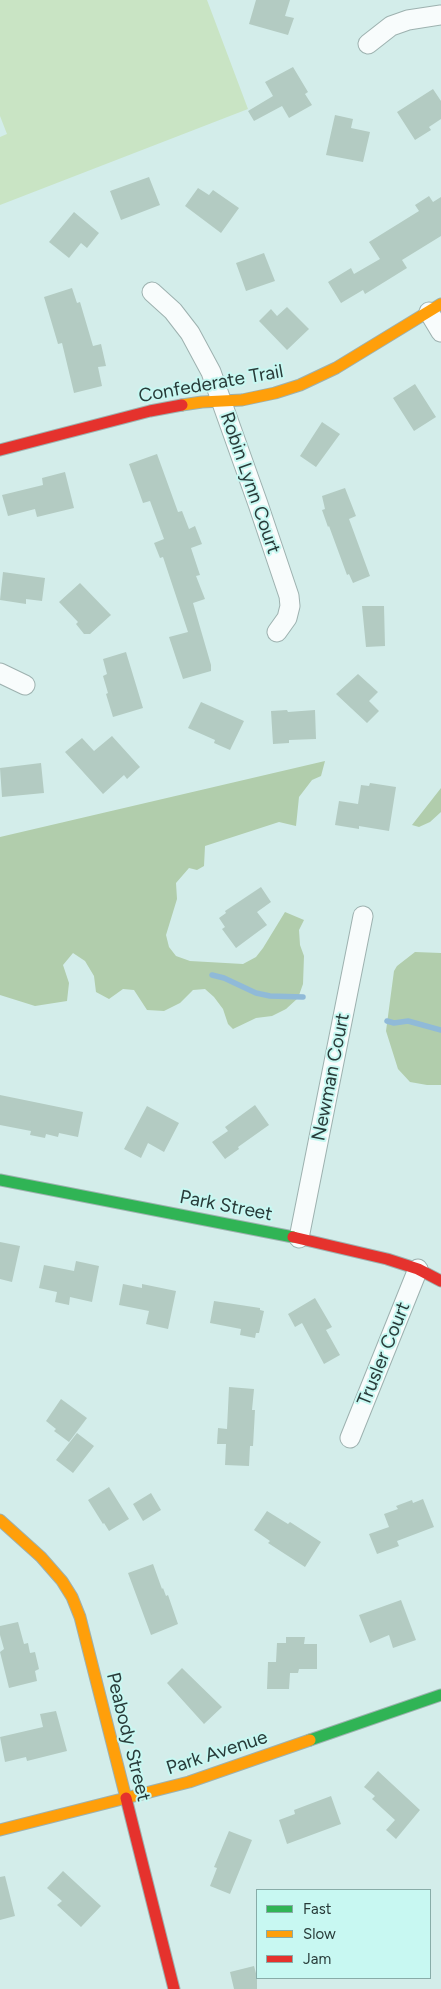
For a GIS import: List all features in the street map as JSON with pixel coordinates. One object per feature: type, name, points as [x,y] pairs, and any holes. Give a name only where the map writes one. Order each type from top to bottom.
[{"type":"street","points":[[368,44],[391,26],[416,18],[441,15]]},
{"type":"street","name":"Robin Lynn Court","points":[[152,292],[173,311],[190,333],[204,357],[221,402],[289,596],[290,606],[287,618],[277,632]]},
{"type":"street","points":[[435,308],[441,332]]},
{"type":"street","name":"Confederate Trail","points":[[0,450],[150,412],[202,402],[221,402],[275,393],[319,377],[435,308]]},
{"type":"street","points":[[0,672],[24,684]]},
{"type":"street","name":"Newman Court","points":[[299,1238],[363,916]]},
{"type":"street","name":"Park Street","points":[[0,1180],[299,1238],[387,1258],[418,1269],[441,1281]]},
{"type":"street","name":"Trusler Court","points":[[350,1438],[418,1269]]},
{"type":"street","name":"Peabody Street","points":[[0,1520],[41,1557],[62,1581],[72,1597],[80,1617],[174,1989]]},
{"type":"street","name":"Park Avenue","points":[[0,1830],[190,1782],[441,1695]]},
{"type":"green space","points":[[0,0],[207,0],[248,109],[0,205],[0,137],[7,134],[0,116]]},
{"type":"green space","points":[[325,761],[321,776],[312,780],[299,797],[296,826],[279,822],[205,846],[204,866],[197,870],[189,868],[176,883],[177,899],[166,935],[169,947],[176,956],[190,961],[243,964],[256,957],[285,912],[304,920],[299,930],[300,945],[304,956],[303,984],[298,998],[286,1009],[272,1016],[256,1018],[233,1029],[228,1024],[223,1009],[205,989],[193,990],[180,1003],[164,1011],[147,1010],[134,990],[123,989],[109,999],[96,992],[94,976],[85,961],[73,953],[63,965],[69,983],[67,1001],[35,1006],[0,995],[0,837]]},
{"type":"green space","points":[[441,788],[441,812],[430,822],[419,827],[412,825]]},
{"type":"green space","points":[[415,952],[441,953],[441,1085],[410,1082],[398,1069],[386,1031],[394,971],[397,966]]},
{"type":"building","points":[[256,0],[290,0],[285,16],[294,18],[288,35],[249,24]]},
{"type":"building","points":[[293,67],[308,92],[305,94],[312,105],[289,118],[282,106],[254,121],[248,111],[273,96],[265,82]]},
{"type":"building","points":[[433,89],[441,101],[441,119],[429,127],[431,130],[415,140],[397,112]]},
{"type":"building","points":[[335,115],[353,119],[351,128],[370,132],[363,162],[326,155]]},
{"type":"building","points":[[149,177],[160,205],[121,220],[110,191]]},
{"type":"building","points":[[198,188],[209,195],[213,190],[239,208],[221,233],[185,206]]},
{"type":"building","points":[[429,196],[433,202],[441,197],[441,236],[402,260],[407,268],[365,294],[363,290],[341,303],[328,282],[351,268],[354,274],[380,259],[369,242],[419,211],[415,205]]},
{"type":"building","points":[[74,212],[99,233],[87,248],[81,243],[69,258],[49,242]]},
{"type":"building","points":[[264,253],[275,281],[246,291],[236,263]]},
{"type":"building","points":[[72,288],[77,303],[80,302],[93,346],[101,344],[106,366],[98,367],[102,386],[74,393],[62,343],[58,344],[44,297]]},
{"type":"building","points":[[287,307],[309,329],[287,350],[259,321],[271,309],[277,316]]},
{"type":"building","points":[[415,384],[436,417],[414,431],[393,398]]},
{"type":"building","points":[[322,422],[340,434],[316,467],[300,456]]},
{"type":"building","points":[[157,454],[178,512],[182,511],[189,529],[195,526],[202,544],[191,548],[200,575],[196,576],[205,599],[193,603],[211,665],[211,671],[183,679],[169,637],[188,632],[163,557],[160,558],[154,543],[164,539],[150,501],[143,503],[129,464]]},
{"type":"building","points":[[65,472],[74,508],[37,517],[35,509],[8,516],[2,495],[43,485],[42,478]]},
{"type":"building","points":[[345,488],[356,516],[349,519],[370,576],[353,583],[349,574],[347,575],[322,510],[325,509],[322,496]]},
{"type":"building","points":[[3,572],[45,578],[42,601],[26,599],[26,604],[0,600]]},
{"type":"building","points":[[80,583],[111,615],[90,634],[84,634],[76,624],[78,622],[59,602]]},
{"type":"building","points":[[362,606],[384,606],[385,646],[366,647]]},
{"type":"building","points":[[126,652],[143,708],[113,717],[106,694],[108,693],[103,676],[107,674],[103,659]]},
{"type":"building","points":[[358,674],[378,692],[369,701],[379,711],[367,723],[336,694]]},
{"type":"building","points":[[201,702],[244,721],[230,750],[214,743],[215,740],[188,728]]},
{"type":"building","points":[[287,710],[288,712],[315,710],[316,739],[289,740],[289,743],[273,744],[271,711]]},
{"type":"building","points":[[112,736],[140,767],[127,779],[124,775],[103,794],[65,752],[82,738],[94,751]]},
{"type":"building","points":[[41,763],[44,793],[2,797],[0,768]]},
{"type":"building","points":[[370,783],[396,787],[389,831],[359,826],[359,829],[335,825],[339,801],[358,804],[361,785],[369,786]]},
{"type":"building","points":[[261,887],[271,902],[257,912],[267,925],[236,948],[222,929],[225,927],[219,918],[226,913],[225,911]]},
{"type":"building","points":[[0,1095],[83,1112],[78,1137],[59,1133],[58,1137],[46,1134],[45,1138],[30,1135],[31,1131],[0,1125]]},
{"type":"building","points":[[255,1105],[269,1125],[238,1147],[239,1149],[225,1159],[212,1142],[228,1131],[225,1127]]},
{"type":"building","points":[[147,1106],[179,1123],[164,1152],[148,1143],[141,1158],[124,1149]]},
{"type":"building","points":[[0,1242],[20,1246],[12,1282],[0,1279]]},
{"type":"building","points":[[76,1261],[99,1266],[92,1302],[70,1297],[69,1305],[55,1302],[57,1292],[39,1288],[44,1265],[74,1271]]},
{"type":"building","points":[[123,1284],[142,1288],[142,1284],[176,1291],[168,1329],[146,1324],[149,1311],[119,1305]]},
{"type":"building","points":[[315,1298],[332,1327],[326,1330],[340,1355],[324,1364],[302,1323],[295,1327],[288,1314]]},
{"type":"building","points":[[214,1301],[260,1308],[260,1310],[264,1311],[259,1333],[256,1333],[255,1338],[240,1335],[241,1329],[210,1323]]},
{"type":"building","points":[[229,1387],[254,1389],[252,1410],[255,1410],[253,1446],[250,1446],[249,1466],[225,1465],[226,1444],[217,1444],[218,1428],[227,1429]]},
{"type":"building","points":[[61,1399],[87,1418],[69,1442],[54,1431],[56,1429],[46,1421]]},
{"type":"building","points":[[77,1433],[94,1446],[73,1473],[56,1460]]},
{"type":"building","points":[[109,1487],[129,1519],[109,1531],[88,1500]]},
{"type":"building","points":[[151,1493],[161,1510],[143,1521],[133,1504]]},
{"type":"building","points":[[423,1499],[434,1527],[397,1541],[399,1546],[377,1554],[369,1534],[389,1527],[384,1514],[398,1509],[396,1506],[412,1500],[413,1503]]},
{"type":"building","points":[[267,1511],[288,1524],[290,1522],[321,1542],[305,1567],[268,1543],[270,1541],[254,1530]]},
{"type":"building","points":[[153,1564],[162,1589],[166,1596],[168,1595],[178,1624],[151,1635],[128,1573]]},
{"type":"building","points":[[401,1600],[416,1640],[393,1648],[389,1635],[370,1643],[359,1615]]},
{"type":"building","points":[[18,1622],[24,1644],[28,1643],[30,1653],[35,1652],[39,1669],[35,1671],[37,1681],[9,1688],[0,1652],[4,1649],[0,1635],[0,1626]]},
{"type":"building","points":[[286,1637],[305,1637],[304,1644],[317,1644],[317,1669],[299,1669],[298,1673],[290,1673],[289,1689],[267,1689],[268,1662],[276,1662],[277,1643],[286,1643]]},
{"type":"building","points":[[182,1668],[222,1707],[204,1724],[167,1683]]},
{"type":"building","points":[[56,1711],[67,1751],[27,1761],[26,1757],[5,1762],[0,1737],[43,1727],[40,1714]]},
{"type":"building","points":[[378,1771],[420,1810],[396,1839],[386,1830],[395,1820],[372,1799],[375,1796],[364,1787]]},
{"type":"building","points":[[331,1796],[341,1824],[287,1844],[279,1820],[295,1814],[294,1810]]},
{"type":"building","points":[[229,1831],[252,1840],[230,1894],[210,1886],[217,1868],[214,1867]]},
{"type":"building","points":[[63,1871],[101,1906],[81,1927],[57,1905],[62,1901],[47,1888]]},
{"type":"building","points":[[5,1876],[15,1916],[0,1920],[0,1877]]},
{"type":"building","points":[[254,1966],[257,1989],[234,1989],[230,1972]]},
{"type":"waterway","points":[[212,975],[224,978],[256,993],[270,996],[303,997]]},
{"type":"waterway","points":[[387,1021],[394,1023],[408,1021],[441,1030]]},
{"type":"traffic: fast","points":[[0,1180],[293,1237]]},
{"type":"traffic: fast","points":[[310,1740],[441,1695]]},
{"type":"traffic: slow","points":[[182,405],[242,400],[300,385],[336,368],[441,304]]},
{"type":"traffic: slow","points":[[0,1520],[41,1557],[62,1581],[72,1597],[80,1617],[126,1798]]},
{"type":"traffic: slow","points":[[0,1830],[189,1782],[310,1740]]},
{"type":"traffic: jam","points":[[0,450],[150,411],[182,405]]},
{"type":"traffic: jam","points":[[293,1237],[387,1259],[418,1269],[441,1281]]},
{"type":"traffic: jam","points":[[126,1798],[174,1989]]}]
